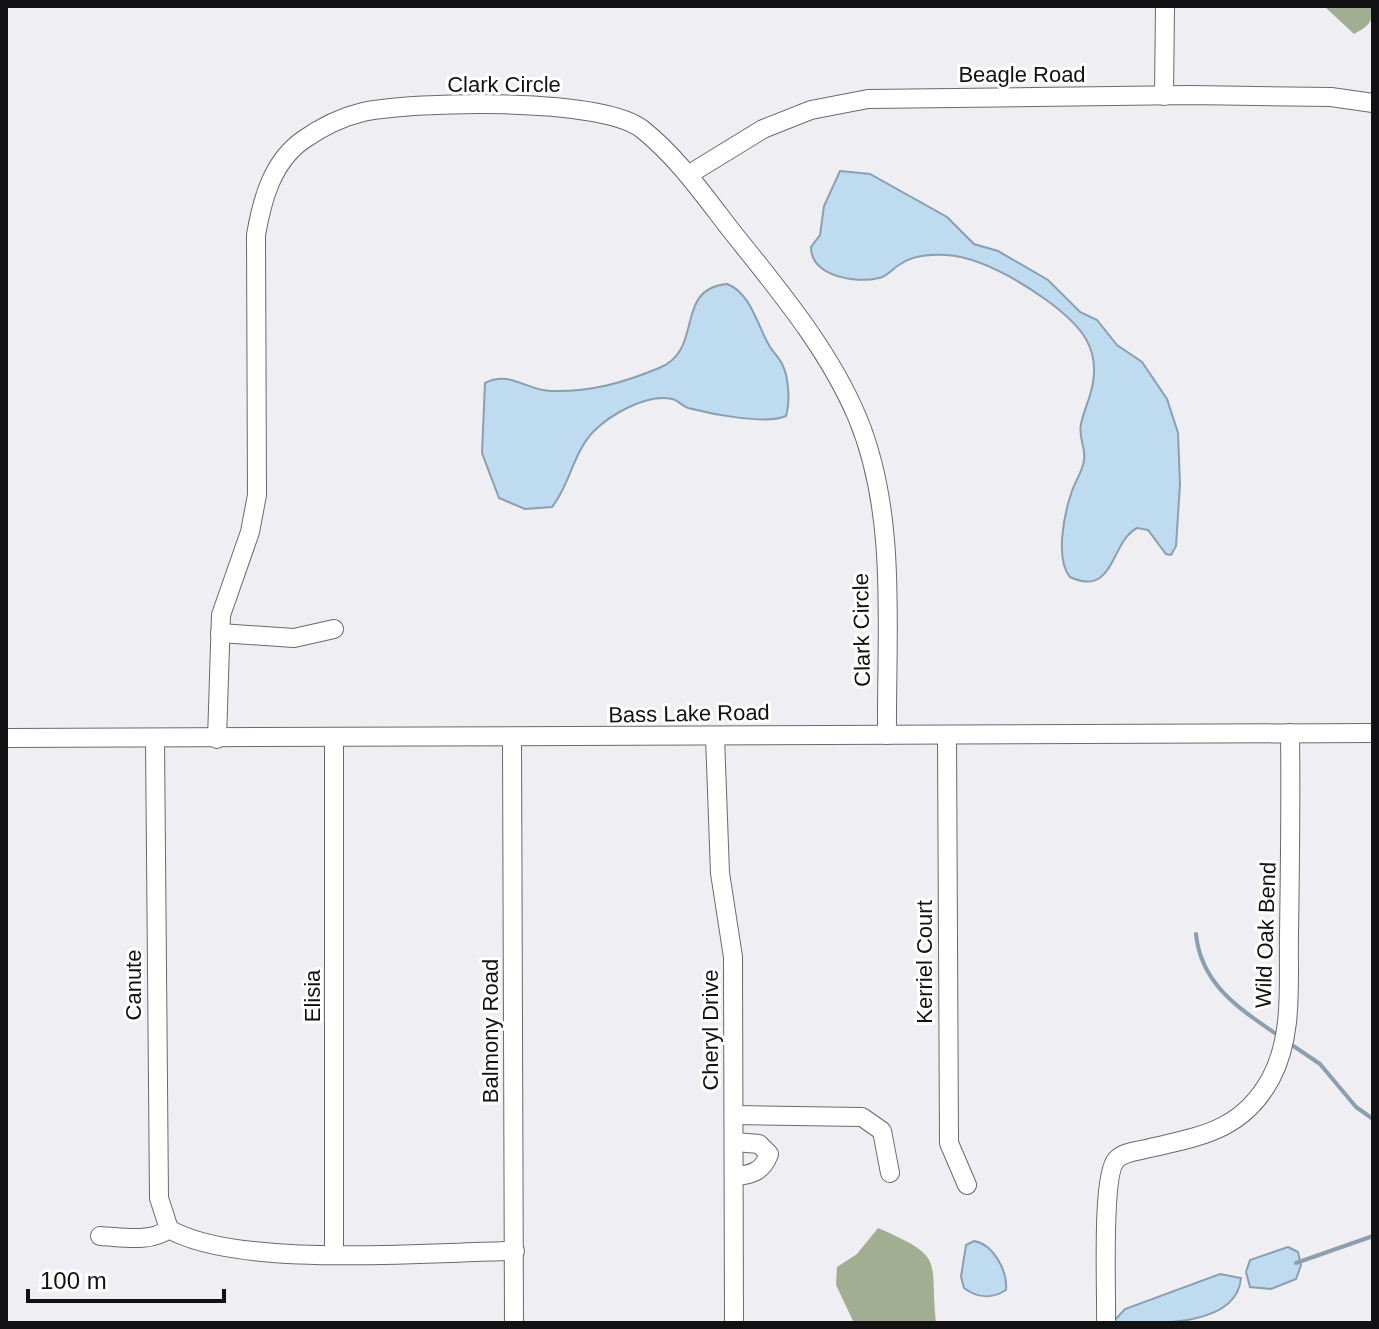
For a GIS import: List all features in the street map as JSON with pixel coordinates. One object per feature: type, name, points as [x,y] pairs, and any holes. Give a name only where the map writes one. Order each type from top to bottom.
[{"type":"street","points":[[1164,96],[1165,6]]},
{"type":"street","name":"Beagle Road","points":[[688,175],[763,129],[811,110],[868,99],[1331,97],[1373,103]]},
{"type":"street","name":"Clark Circle","points":[[217,739],[221,615],[250,532],[257,495],[256,235],[262,203],[275,173],[301,142],[334,123],[363,112],[530,105],[589,109],[640,128],[688,175],[832,367],[866,442],[879,493],[884,539],[887,735]]},
{"type":"street","points":[[220,633],[294,638],[334,629]]},
{"type":"street","name":"Wild Oak Bend","points":[[1106,1323],[1106,1209],[1110,1174],[1116,1160],[1129,1152],[1198,1139],[1231,1123],[1247,1110],[1271,1078],[1283,1045],[1290,998],[1290,733]]},
{"type":"street","name":"Bass Lake Road","points":[[6,738],[1373,733]]},
{"type":"street","name":"Kerriel Court","points":[[947,735],[949,1143],[967,1185]]},
{"type":"street","name":"Cheryl Drive","points":[[715,737],[720,873],[733,957],[734,1323]]},
{"type":"street","name":"Balmony Road","points":[[512,738],[514,1323]]},
{"type":"street","name":"Canute","points":[[155,739],[159,1198],[169,1229]]},
{"type":"street","name":"Elisia","points":[[334,739],[334,1254]]},
{"type":"street","points":[[735,1115],[862,1117],[882,1131],[890,1173]]},
{"type":"street","points":[[735,1142],[759,1144],[769,1154],[765,1166],[749,1175],[735,1176]]},
{"type":"street","points":[[100,1236],[142,1238],[160,1236],[169,1229],[193,1240],[234,1248],[334,1254],[515,1251]]},
{"type":"green space","points":[[1324,6],[1373,6],[1371,20],[1354,34]]},
{"type":"green space","points":[[878,1228],[915,1246],[930,1262],[936,1323],[854,1323],[836,1285],[837,1267],[857,1254]]},
{"type":"water","points":[[840,171],[870,174],[947,217],[974,244],[998,251],[1048,280],[1080,312],[1097,320],[1117,345],[1142,362],[1167,399],[1178,433],[1180,484],[1176,546],[1171,555],[1166,554],[1148,530],[1137,528],[1128,535],[1110,566],[1096,580],[1070,577],[1063,559],[1062,537],[1068,503],[1084,460],[1080,429],[1094,379],[1094,364],[1086,340],[1069,318],[1045,299],[1011,277],[972,260],[946,255],[921,256],[904,262],[887,275],[869,280],[836,276],[826,271],[813,257],[811,247],[820,235],[824,206]]},
{"type":"water","points":[[727,284],[748,302],[783,366],[788,391],[786,416],[738,418],[688,408],[674,400],[662,398],[641,402],[609,418],[587,439],[552,507],[525,509],[499,498],[482,453],[485,383],[502,379],[542,390],[580,390],[620,382],[659,368],[673,359],[681,348],[700,297],[710,288]]},
{"type":"water","points":[[974,1241],[987,1247],[998,1260],[1005,1275],[1006,1290],[985,1296],[964,1288],[961,1277],[966,1245]]},
{"type":"water","points":[[1288,1247],[1298,1252],[1301,1265],[1296,1279],[1271,1289],[1250,1287],[1246,1272],[1250,1260]]},
{"type":"water","points":[[1220,1274],[1241,1278],[1236,1295],[1224,1307],[1208,1315],[1168,1322],[1112,1323],[1125,1309]]},
{"type":"waterway","points":[[1196,934],[1199,952],[1214,982],[1250,1016],[1279,1036]]},
{"type":"waterway","points":[[1289,1043],[1320,1064],[1356,1107],[1373,1119]]},
{"type":"waterway","points":[[1296,1263],[1373,1236]]}]
